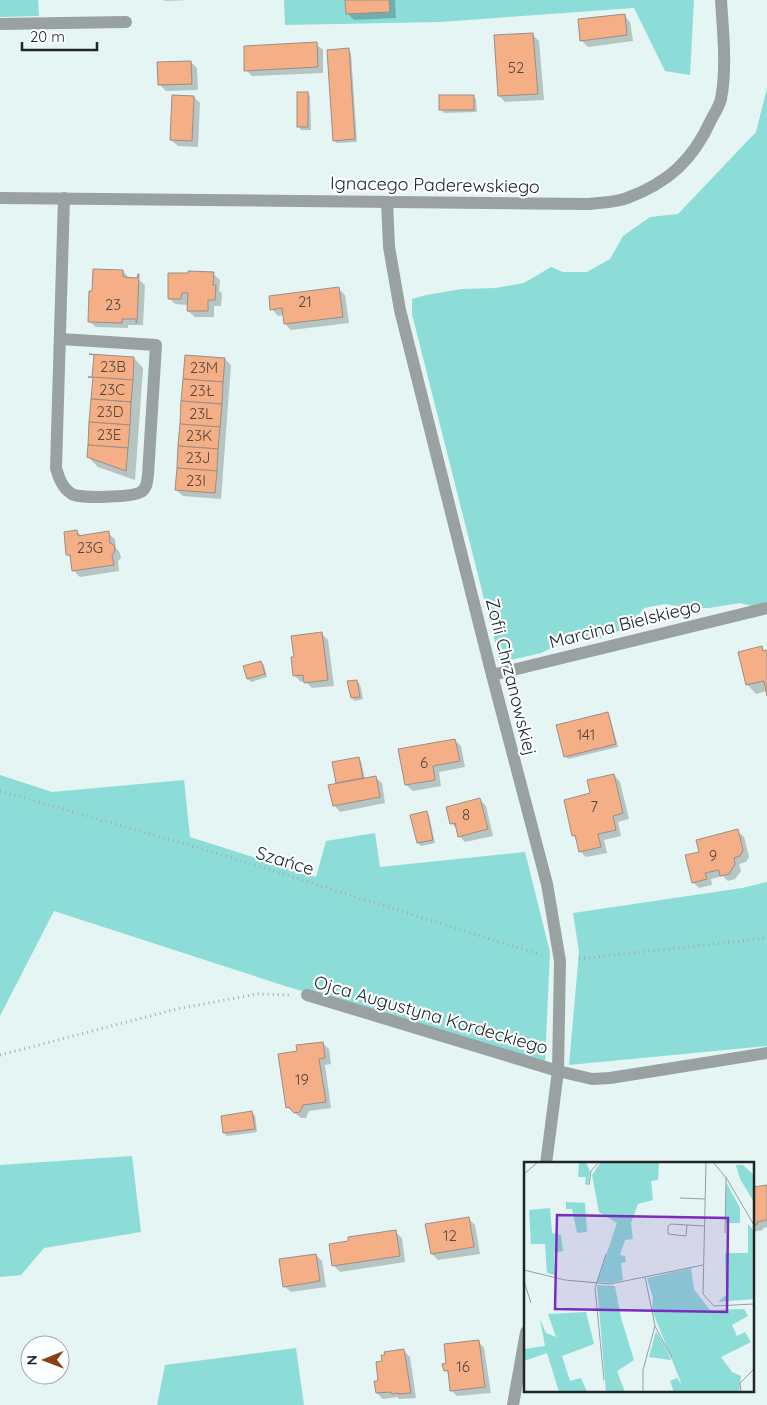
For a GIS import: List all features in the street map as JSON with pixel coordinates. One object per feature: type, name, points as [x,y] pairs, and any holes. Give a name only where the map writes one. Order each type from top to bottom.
[{"type":"street","name":"Ignacego Paderewskiego","points":[[0,198],[589,204],[625,199],[651,188],[689,159],[705,134],[720,101],[724,72],[721,0]]},
{"type":"street","points":[[0,24],[126,22]]},
{"type":"street","points":[[61,340],[156,344],[148,480],[147,485],[141,492],[132,495],[72,495],[61,484],[56,468],[64,198]]},
{"type":"street","name":"Zofii Chrzanowskiej","points":[[387,202],[389,247],[400,310],[547,884],[560,961],[558,1071],[546,1162]]},
{"type":"street","name":"Marcina Bielskiego","points":[[492,675],[767,608]]},
{"type":"street","name":"Ojca Augustyna Kordeckiego","points":[[308,995],[558,1071],[592,1079],[610,1078],[767,1053]]},
{"type":"street","points":[[513,1405],[524,1343]]},
{"type":"path","name":"Szańce","points":[[0,792],[216,854],[560,961]]},
{"type":"path","points":[[560,961],[767,938]]},
{"type":"path","name":"Ojca Augustyna Kordeckiego","points":[[0,1055],[186,1007],[257,994],[308,995]]},
{"type":"shaded area","points":[[0,0],[38,0],[39,16],[0,17]]},
{"type":"shaded area","points":[[284,0],[694,0],[690,75],[665,71],[634,8],[440,22],[285,25]]},
{"type":"shaded area","points":[[767,88],[767,607],[763,609],[740,603],[709,608],[688,608],[665,604],[644,608],[629,627],[601,638],[568,640],[541,653],[511,660],[499,658],[412,314],[412,299],[462,289],[496,288],[524,283],[551,267],[563,272],[587,272],[610,259],[623,236],[650,217],[678,214],[756,132]]},
{"type":"shaded area","points":[[0,775],[52,792],[184,780],[190,837],[316,877],[326,841],[375,833],[380,867],[525,852],[550,952],[545,1062],[285,986],[54,911],[0,1016]]},
{"type":"shaded area","points":[[767,882],[767,1046],[569,1065],[579,952],[573,913],[742,888]]},
{"type":"shaded area","points":[[132,1156],[141,1232],[44,1248],[21,1275],[0,1277],[0,1165]]},
{"type":"shaded area","points":[[296,1348],[304,1405],[157,1405],[165,1365]]},
{"type":"building","points":[[345,0],[389,0],[390,12],[346,14]]},
{"type":"building","points":[[625,14],[627,35],[580,41],[578,19]]},
{"type":"building","points":[[533,33],[538,94],[498,96],[494,35]]},
{"type":"building","points":[[317,42],[318,67],[244,71],[244,46]]},
{"type":"building","points":[[349,48],[355,139],[333,141],[327,50]]},
{"type":"building","points":[[191,61],[192,84],[158,85],[157,62]]},
{"type":"building","points":[[297,92],[308,92],[308,127],[297,127]]},
{"type":"building","points":[[172,95],[194,96],[192,141],[170,140]]},
{"type":"building","points":[[439,95],[474,95],[474,110],[439,110]]},
{"type":"building","points":[[93,269],[123,270],[123,277],[137,278],[139,274],[137,323],[136,319],[122,319],[122,323],[88,322],[89,291],[92,291]]},
{"type":"building","points":[[188,271],[214,272],[213,285],[216,285],[215,300],[208,300],[208,311],[187,311],[188,293],[182,293],[181,299],[168,299],[168,273],[188,273]]},
{"type":"building","points":[[339,287],[343,317],[284,324],[282,308],[270,310],[269,296]]},
{"type":"building","points":[[89,354],[134,357],[133,380],[88,377],[92,377],[94,355]]},
{"type":"building","points":[[185,355],[225,358],[223,382],[183,379]]},
{"type":"building","points":[[93,377],[133,380],[131,402],[91,399]]},
{"type":"building","points":[[183,379],[223,382],[222,404],[181,401]]},
{"type":"building","points":[[91,399],[131,402],[130,425],[89,422]]},
{"type":"building","points":[[181,401],[222,404],[220,427],[180,424]]},
{"type":"building","points":[[89,422],[130,425],[128,448],[88,445]]},
{"type":"building","points":[[180,424],[220,427],[218,449],[178,446]]},
{"type":"building","points":[[88,445],[128,448],[126,471],[87,457]]},
{"type":"building","points":[[178,446],[218,449],[217,471],[177,468]]},
{"type":"building","points":[[177,468],[217,471],[215,493],[175,490]]},
{"type":"building","points":[[77,530],[78,536],[109,531],[110,543],[114,545],[115,551],[112,555],[114,565],[72,571],[70,555],[66,555],[64,532]]},
{"type":"building","points":[[322,632],[328,680],[304,683],[303,675],[293,676],[291,657],[294,657],[291,636]]},
{"type":"building","points":[[762,646],[763,651],[767,650],[767,696],[764,681],[746,685],[738,652]]},
{"type":"building","points":[[261,661],[265,674],[247,679],[243,666]]},
{"type":"building","points":[[357,680],[360,697],[351,698],[347,681]]},
{"type":"building","points":[[608,712],[616,744],[564,757],[556,725]]},
{"type":"building","points":[[455,739],[460,761],[433,766],[435,780],[405,785],[398,749]]},
{"type":"building","points":[[359,757],[363,778],[336,783],[332,762]]},
{"type":"building","points":[[614,774],[623,813],[613,816],[616,830],[598,834],[601,847],[579,852],[575,835],[572,836],[564,800],[590,793],[587,780]]},
{"type":"building","points":[[376,776],[380,797],[333,806],[328,785]]},
{"type":"building","points":[[480,798],[488,829],[458,837],[455,823],[450,824],[446,807]]},
{"type":"building","points":[[427,811],[433,840],[417,843],[410,815]]},
{"type":"building","points":[[738,829],[743,850],[740,856],[734,858],[735,864],[729,874],[720,876],[719,870],[705,873],[707,879],[692,883],[685,855],[699,852],[696,840]]},
{"type":"building","points":[[323,1042],[325,1058],[319,1059],[326,1102],[303,1105],[300,1112],[294,1113],[289,1107],[286,1108],[278,1054],[297,1051],[296,1045]]},
{"type":"building","points":[[252,1111],[255,1129],[223,1133],[221,1116]]},
{"type":"building","points":[[767,1185],[767,1220],[757,1222],[758,1224],[754,1225],[754,1187]]},
{"type":"building","points":[[469,1217],[474,1247],[431,1254],[425,1224]]},
{"type":"building","points":[[396,1230],[400,1256],[332,1266],[329,1244],[348,1241],[348,1237]]},
{"type":"building","points":[[316,1254],[320,1281],[283,1287],[279,1259]]},
{"type":"building","points":[[479,1340],[485,1387],[450,1391],[448,1370],[444,1371],[442,1364],[446,1363],[444,1344]]},
{"type":"building","points":[[404,1349],[411,1393],[376,1393],[374,1381],[378,1381],[376,1362],[382,1361],[381,1355],[385,1355],[384,1352]]}]
